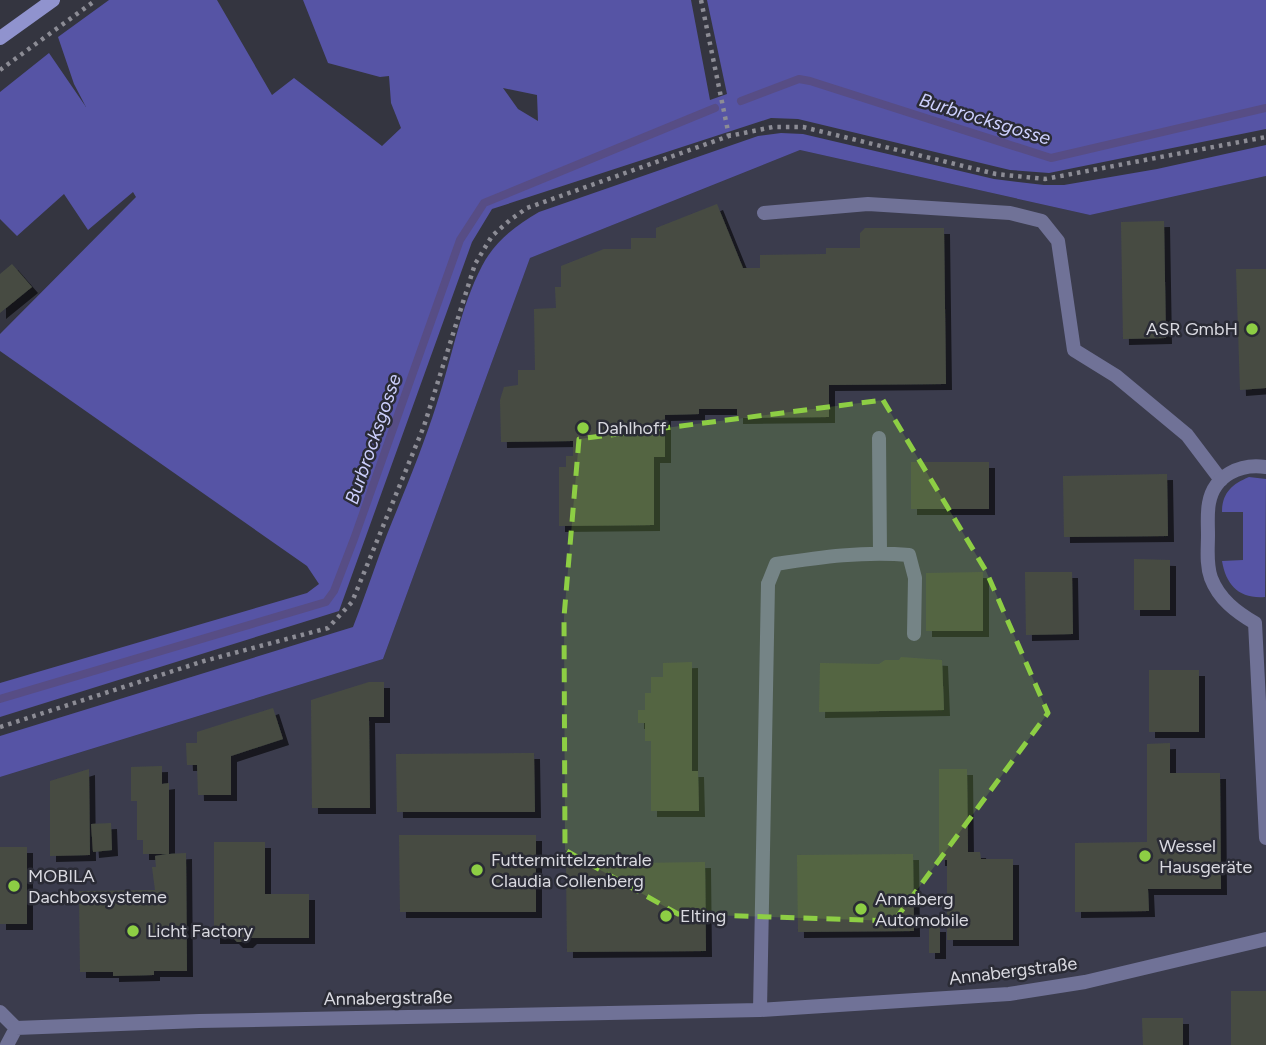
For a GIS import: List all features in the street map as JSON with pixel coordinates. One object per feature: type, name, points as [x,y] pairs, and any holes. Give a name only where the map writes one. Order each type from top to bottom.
[{"type":"main road","points":[[0,38],[53,0]]},
{"type":"street","points":[[764,214],[867,204],[1010,214],[1042,221],[1058,241],[1074,350],[1116,376],[1187,435],[1221,480]]},
{"type":"street","points":[[879,438],[880,553]]},
{"type":"street","points":[[1266,467],[1243,467],[1231,472],[1213,491],[1209,503],[1208,563],[1211,578],[1221,596],[1237,613],[1260,621],[1266,838]]},
{"type":"street","points":[[760,1010],[768,584],[776,564],[880,553],[909,555],[915,578],[914,634]]},
{"type":"street","name":"Annabergstraße","points":[[16,1028],[213,1021],[760,1010],[1009,994],[1085,982],[1266,939]]},
{"type":"street","points":[[0,1012],[16,1028],[7,1045]]},
{"type":"path","points":[[0,70],[96,0]]},
{"type":"path","points":[[701,0],[729,136]]},
{"type":"path","points":[[0,727],[204,661],[328,628],[352,602],[424,426],[475,264],[492,236],[527,208],[729,136],[774,127],[803,127],[996,174],[1045,179],[1266,137]]},
{"type":"highlighted area","points":[[883,400],[986,571],[1048,713],[894,921],[678,914],[565,850],[564,617],[579,439]]},
{"type":"shaded area","points":[[109,0],[217,0],[272,95],[294,78],[382,146],[401,128],[391,103],[389,76],[380,77],[328,63],[303,0],[691,0],[710,100],[727,94],[707,0],[1266,0],[1266,129],[1049,173],[1010,170],[798,119],[771,118],[492,209],[472,242],[339,611],[0,717],[0,683],[307,593],[319,584],[307,566],[0,351],[0,334],[136,197],[133,192],[88,230],[64,194],[17,236],[0,219],[0,92],[49,53],[86,107],[74,84],[58,37]],"holes":[[[503,88],[537,95],[538,121],[518,109]]]},
{"type":"shaded area","points":[[803,134],[994,179],[1044,185],[1064,185],[1157,169],[1266,145],[1266,176],[1090,215],[800,150],[530,258],[383,659],[0,777],[0,736],[353,627],[427,433],[474,282],[499,242],[539,212],[758,136]]},
{"type":"shaded area","points":[[800,150],[1090,215],[1266,176],[1266,1045],[0,1045],[0,777],[383,659],[530,258]]},
{"type":"shaded area","points":[[1249,477],[1266,479],[1265,597],[1248,596],[1235,589],[1227,577],[1222,561],[1243,560],[1243,512],[1222,512],[1222,505],[1229,490]]},
{"type":"building","points":[[717,204],[743,268],[760,268],[760,255],[826,254],[826,248],[860,248],[860,233],[865,228],[944,228],[946,384],[829,385],[829,417],[737,418],[737,409],[699,409],[699,414],[665,415],[665,457],[654,457],[654,525],[559,526],[559,467],[566,467],[566,456],[573,456],[573,441],[501,442],[500,400],[504,387],[518,385],[518,370],[535,370],[534,309],[556,308],[555,287],[561,287],[561,266],[604,249],[631,249],[631,238],[656,238],[656,228]]},
{"type":"building","points":[[1164,221],[1166,338],[1123,339],[1121,222]]},
{"type":"building","points":[[12,264],[32,287],[0,313],[0,274]]},
{"type":"building","name":"ASR GmbH","points":[[1236,269],[1266,269],[1266,388],[1240,390]]},
{"type":"building","points":[[911,462],[989,462],[989,509],[911,509]]},
{"type":"building","points":[[1167,474],[1168,536],[1064,537],[1063,476]]},
{"type":"building","points":[[1134,559],[1170,560],[1170,610],[1134,610]]},
{"type":"building","points":[[983,572],[983,631],[926,631],[926,573]]},
{"type":"building","points":[[1025,572],[1072,572],[1073,634],[1026,635]]},
{"type":"building","points":[[901,657],[942,660],[944,710],[819,712],[820,663],[879,664],[885,660],[899,660]]},
{"type":"building","points":[[692,662],[692,771],[698,771],[699,811],[651,811],[651,741],[645,741],[645,723],[638,723],[638,710],[645,710],[645,693],[651,693],[651,677],[663,677],[663,663]]},
{"type":"building","points":[[1149,670],[1199,670],[1199,732],[1149,732]]},
{"type":"building","points":[[369,682],[384,682],[384,717],[369,717],[370,808],[312,808],[311,700]]},
{"type":"building","points":[[273,708],[283,739],[231,756],[231,795],[198,795],[197,765],[187,765],[186,743],[197,743],[197,732]]},
{"type":"building","points":[[1170,743],[1170,773],[1220,773],[1221,889],[1148,889],[1149,911],[1075,912],[1075,843],[1147,842],[1147,744]]},
{"type":"building","points":[[534,753],[535,812],[397,812],[396,754]]},
{"type":"building","name":"Licht Factory","points":[[162,766],[162,784],[169,783],[169,854],[186,853],[187,971],[154,971],[154,975],[113,976],[113,972],[80,972],[79,891],[155,890],[152,867],[156,867],[155,856],[167,854],[143,854],[143,840],[137,840],[137,801],[131,801],[131,767]]},
{"type":"building","points":[[89,769],[90,855],[50,856],[50,781]]},
{"type":"building","points":[[939,769],[967,769],[968,852],[980,852],[981,859],[1013,859],[1013,940],[947,940],[947,860],[939,860]]},
{"type":"building","points":[[111,823],[112,850],[93,852],[91,824]]},
{"type":"building","points":[[399,835],[536,835],[536,912],[400,912]]},
{"type":"building","points":[[214,842],[265,842],[265,894],[309,894],[309,938],[251,938],[247,942],[237,942],[233,938],[214,938]]},
{"type":"building","name":"MOBILA Dachboxsysteme","points":[[0,847],[27,847],[27,924],[0,924]]},
{"type":"building","points":[[913,854],[914,931],[798,932],[797,855]]},
{"type":"building","points":[[705,862],[706,951],[567,952],[566,864]]},
{"type":"building","points":[[929,926],[940,926],[940,953],[929,953]]},
{"type":"building","points":[[1231,991],[1266,991],[1266,1045],[1231,1045]]},
{"type":"building","points":[[1142,1018],[1183,1018],[1183,1045],[1143,1045]]},
{"type":"waterway","name":"Burbrocksgosse","points":[[741,101],[799,79],[810,81],[1051,158],[1266,108]]},
{"type":"waterway","name":"Burbrocksgosse","points":[[0,699],[326,602],[334,591],[354,539],[460,240],[484,203],[715,108]]},
{"type":"place","name":"ASR GmbH","points":[[1252,329]]},
{"type":"place","name":"Dahlhoff","points":[[583,428]]},
{"type":"place","name":"Wessel Hausgeräte","points":[[1145,856]]},
{"type":"place","name":"Futtermittelzentrale Claudia Collenberg","points":[[477,870]]},
{"type":"place","name":"MOBILA Dachboxsysteme","points":[[14,886]]},
{"type":"place","name":"Annaberg Automobile","points":[[861,909]]},
{"type":"place","name":"Elting","points":[[666,916]]},
{"type":"place","name":"Licht Factory","points":[[133,931]]}]
